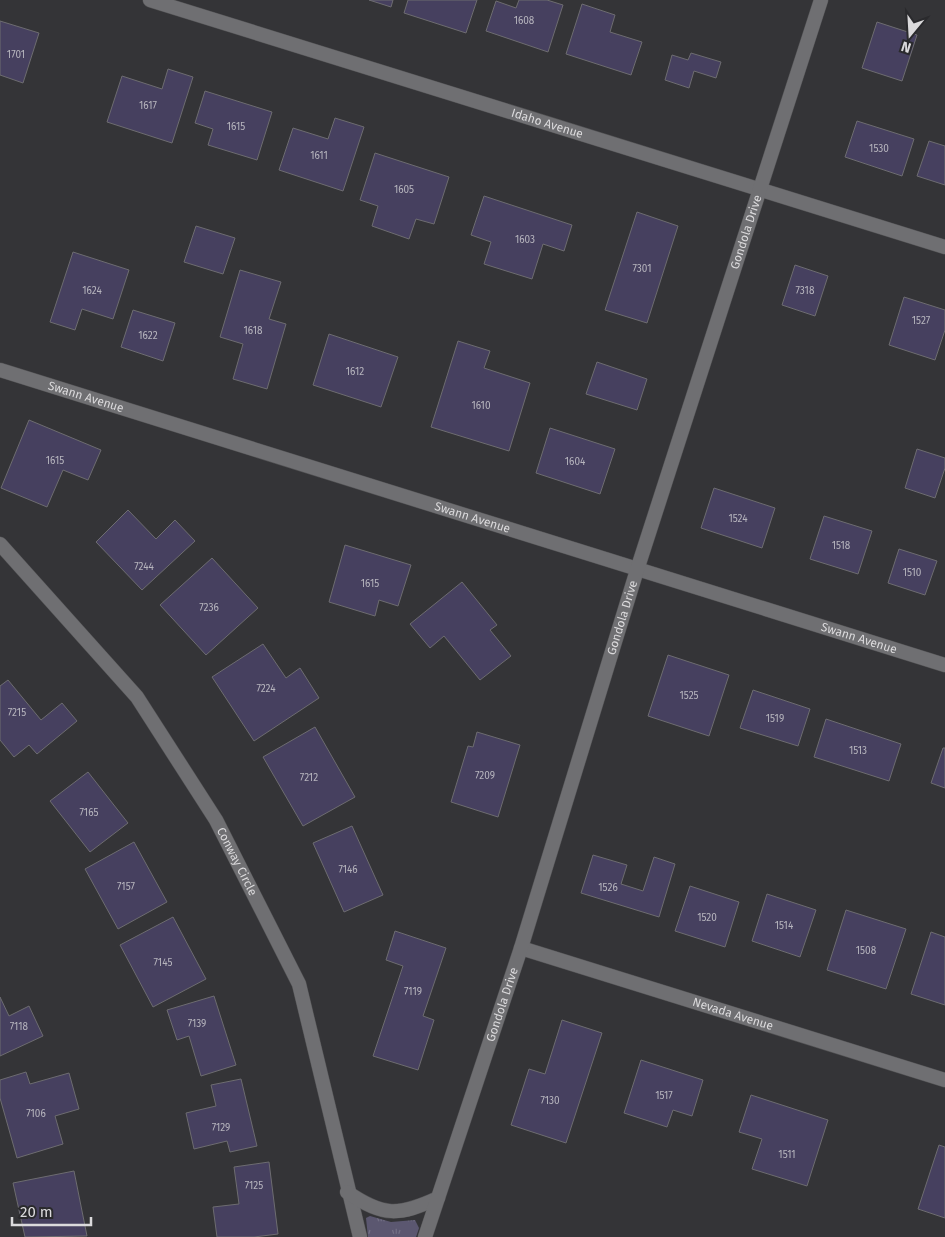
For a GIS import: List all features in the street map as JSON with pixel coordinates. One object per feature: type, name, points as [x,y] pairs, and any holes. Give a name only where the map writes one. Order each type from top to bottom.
[{"type":"street","name":"Idaho Avenue","points":[[150,0],[945,248]]},
{"type":"street","name":"Gondola Drive","points":[[425,1237],[521,948],[637,570],[821,0]]},
{"type":"street","name":"Swann Avenue","points":[[0,370],[945,665]]},
{"type":"street","name":"Conway Circle","points":[[0,544],[137,698],[216,820],[299,984],[334,1124],[347,1192],[360,1237]]},
{"type":"street","name":"Nevada Avenue","points":[[521,948],[945,1080]]},
{"type":"street","points":[[347,1192],[368,1207],[391,1212],[415,1209],[438,1198]]},
{"type":"green space","points":[[370,1216],[391,1222],[415,1220],[419,1228],[416,1237],[368,1237],[366,1218]]},
{"type":"building","points":[[369,0],[393,0],[391,7]]},
{"type":"building","points":[[408,0],[477,0],[466,33],[404,13]]},
{"type":"building","points":[[519,0],[547,0],[563,5],[548,52],[486,31],[496,1],[516,8]]},
{"type":"building","points":[[582,4],[615,15],[610,32],[642,42],[631,75],[566,54]]},
{"type":"building","points":[[0,21],[39,33],[23,83],[0,75]]},
{"type":"building","points":[[877,22],[917,35],[902,81],[862,68]]},
{"type":"building","points":[[691,53],[721,62],[716,78],[694,71],[689,88],[665,80],[672,55],[688,60]]},
{"type":"building","points":[[168,69],[193,77],[172,143],[107,122],[122,76],[162,89]]},
{"type":"building","points":[[205,91],[272,112],[257,160],[208,145],[213,129],[195,123]]},
{"type":"building","points":[[335,118],[364,127],[343,191],[279,170],[293,128],[328,139]]},
{"type":"building","points":[[857,121],[914,139],[902,176],[845,157]]},
{"type":"building","points":[[929,141],[945,146],[945,185],[917,176]]},
{"type":"building","points":[[375,153],[449,177],[434,224],[416,219],[409,239],[372,226],[378,206],[360,200]]},
{"type":"building","points":[[484,196],[572,225],[564,251],[543,244],[532,279],[484,264],[491,242],[471,235]]},
{"type":"building","points":[[637,212],[678,226],[647,323],[605,310]]},
{"type":"building","points":[[196,226],[235,238],[223,274],[184,262]]},
{"type":"building","points":[[73,252],[129,270],[113,319],[82,309],[75,330],[50,322]]},
{"type":"building","points":[[795,265],[828,276],[815,316],[782,305]]},
{"type":"building","points":[[240,270],[281,282],[269,319],[286,324],[267,389],[233,379],[243,344],[220,337]]},
{"type":"building","points":[[904,297],[945,310],[945,330],[935,360],[889,345]]},
{"type":"building","points":[[133,310],[175,323],[163,361],[121,347]]},
{"type":"building","points":[[329,334],[398,357],[381,407],[313,385]]},
{"type":"building","points":[[458,341],[490,351],[484,368],[530,383],[509,451],[431,427]]},
{"type":"building","points":[[597,362],[647,379],[637,410],[586,394]]},
{"type":"building","points":[[29,420],[101,450],[88,480],[63,470],[47,507],[1,488]]},
{"type":"building","points":[[550,428],[615,449],[600,494],[536,473]]},
{"type":"building","points":[[917,449],[945,458],[945,468],[935,498],[905,488]]},
{"type":"building","points":[[714,488],[775,508],[762,548],[701,528]]},
{"type":"building","points":[[128,510],[156,539],[175,520],[195,541],[142,590],[96,542]]},
{"type":"building","points":[[824,516],[872,531],[858,574],[810,559]]},
{"type":"building","points":[[345,545],[411,565],[398,606],[379,600],[375,616],[329,602]]},
{"type":"building","points":[[899,549],[937,561],[925,595],[888,583]]},
{"type":"building","points":[[212,558],[258,608],[206,655],[160,605]]},
{"type":"building","points":[[462,582],[497,625],[490,630],[511,656],[480,680],[444,636],[430,648],[410,624]]},
{"type":"building","points":[[263,644],[286,678],[300,668],[319,698],[254,741],[212,677]]},
{"type":"building","points":[[668,655],[729,675],[709,736],[648,716]]},
{"type":"building","points":[[8,680],[41,720],[62,703],[77,721],[37,754],[29,745],[14,757],[0,740],[0,686]]},
{"type":"building","points":[[753,690],[810,709],[798,746],[740,728]]},
{"type":"building","points":[[826,719],[901,744],[889,781],[814,757]]},
{"type":"building","points":[[315,727],[355,797],[303,826],[263,757]]},
{"type":"building","points":[[477,732],[520,745],[498,817],[451,802],[468,746],[473,747]]},
{"type":"building","points":[[943,748],[945,748],[945,788],[931,783]]},
{"type":"building","points":[[88,772],[128,823],[90,852],[50,801]]},
{"type":"building","points":[[352,826],[383,895],[344,912],[313,843]]},
{"type":"building","points":[[134,842],[167,902],[118,929],[85,869]]},
{"type":"building","points":[[593,855],[627,865],[621,884],[643,891],[654,857],[675,864],[659,917],[581,893]]},
{"type":"building","points":[[690,886],[739,902],[725,947],[675,931]]},
{"type":"building","points":[[767,894],[816,910],[800,957],[752,941]]},
{"type":"building","points":[[846,910],[906,929],[886,989],[827,970]]},
{"type":"building","points":[[173,917],[206,979],[153,1007],[120,945]]},
{"type":"building","points":[[395,931],[446,948],[423,1016],[434,1020],[418,1070],[373,1056],[403,966],[386,960]]},
{"type":"building","points":[[931,932],[945,937],[945,1005],[911,994]]},
{"type":"building","points":[[214,996],[236,1065],[201,1076],[189,1036],[177,1040],[167,1010]]},
{"type":"building","points":[[0,997],[9,1016],[29,1006],[43,1036],[0,1056]]},
{"type":"building","points":[[562,1020],[602,1033],[566,1143],[511,1125],[529,1069],[545,1074]]},
{"type":"building","points":[[641,1060],[703,1080],[692,1116],[673,1110],[667,1127],[624,1113]]},
{"type":"building","points":[[26,1072],[30,1084],[69,1073],[79,1109],[55,1116],[63,1144],[17,1158],[0,1098],[0,1080]]},
{"type":"building","points":[[241,1079],[257,1146],[230,1152],[227,1141],[194,1149],[186,1113],[216,1106],[211,1085]]},
{"type":"building","points":[[751,1095],[828,1120],[807,1186],[752,1169],[762,1139],[739,1132]]},
{"type":"building","points":[[939,1145],[945,1147],[945,1218],[918,1209]]},
{"type":"building","points":[[269,1162],[278,1234],[254,1237],[217,1237],[213,1207],[239,1204],[234,1167]]},
{"type":"building","points":[[74,1171],[87,1236],[25,1237],[13,1183]]}]
